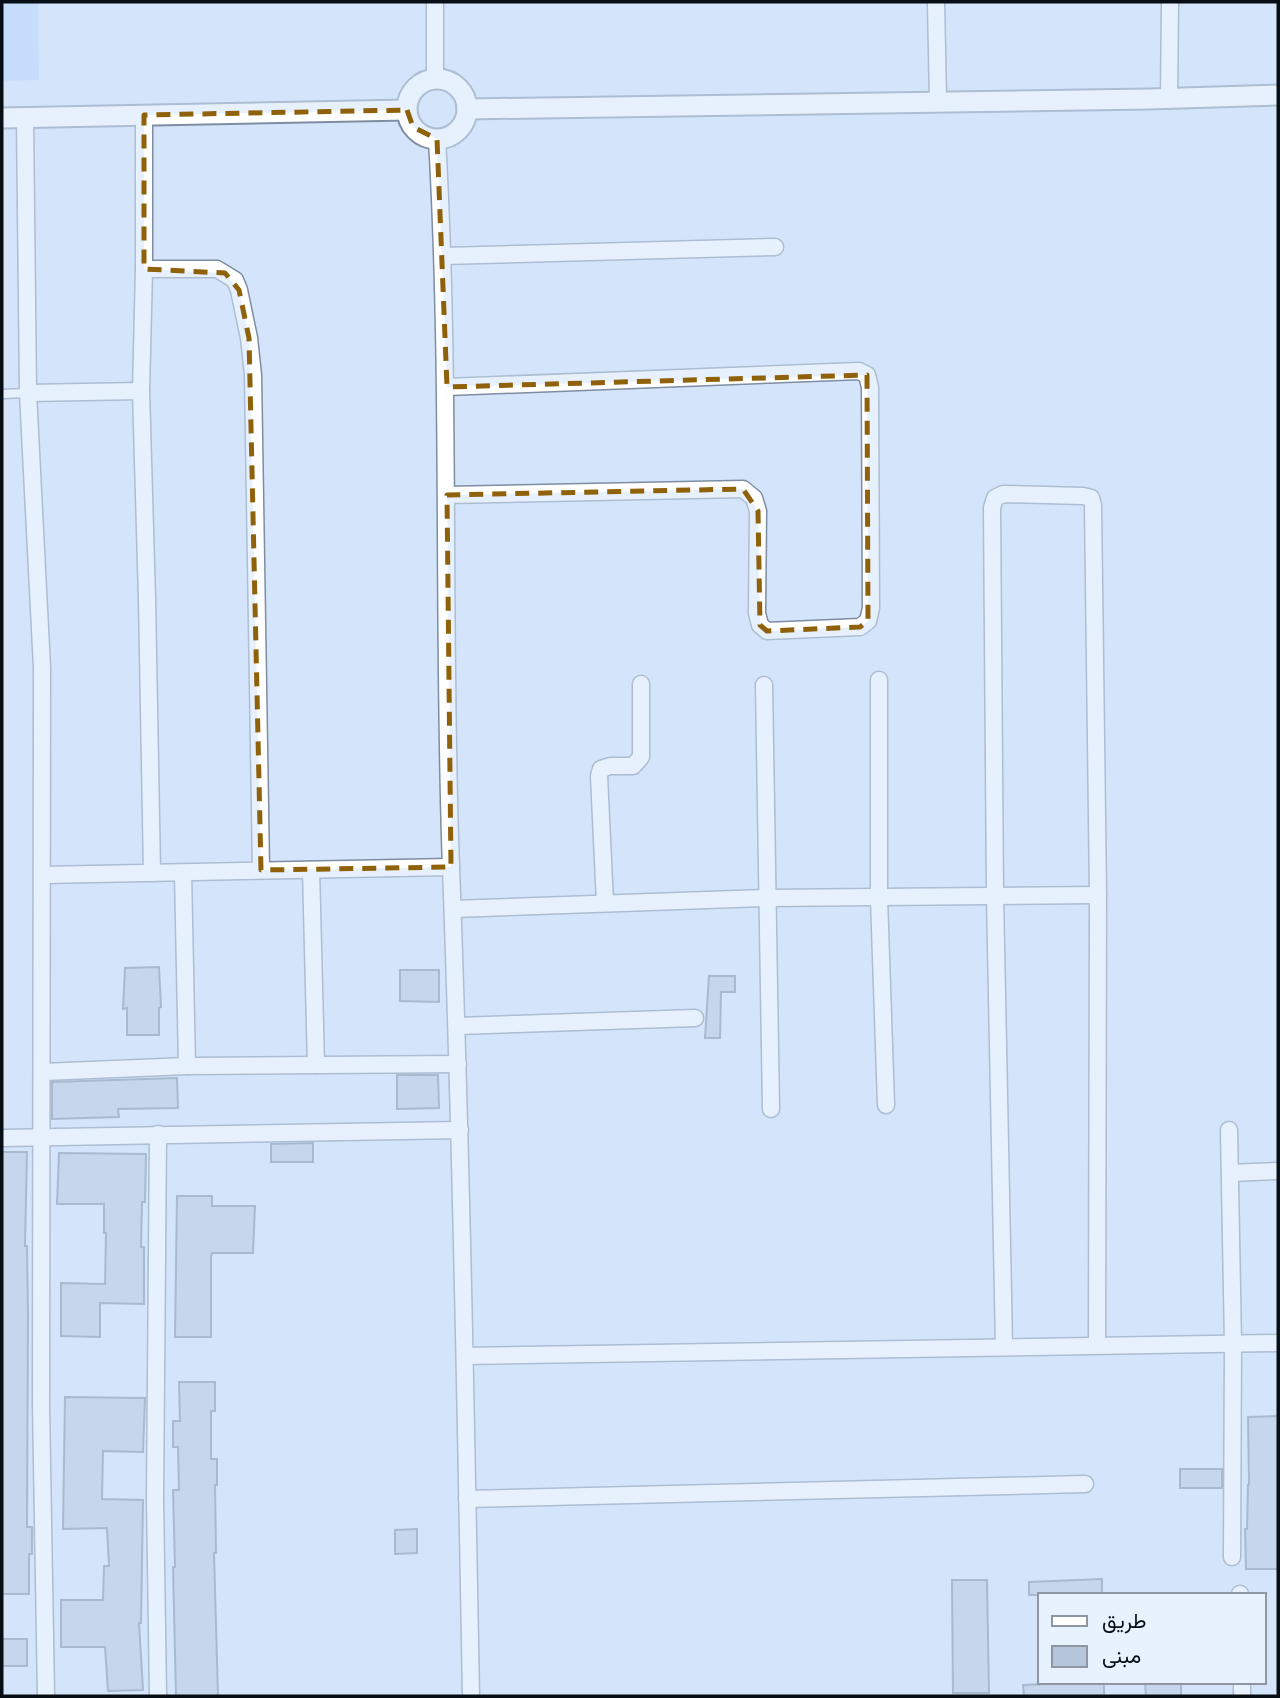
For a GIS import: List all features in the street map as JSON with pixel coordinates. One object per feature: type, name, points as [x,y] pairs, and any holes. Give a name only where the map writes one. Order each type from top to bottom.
[{"type":"street","points":[[435,2],[435,80]]},
{"type":"street","points":[[936,2],[938,101]]},
{"type":"street","points":[[1169,98],[1170,2]]},
{"type":"street","points":[[435,80],[444,80],[460,91],[467,109],[465,118],[455,133],[437,139],[420,134],[413,127],[407,110],[408,101],[418,86],[435,80]]},
{"type":"street","points":[[467,109],[1278,95]]},
{"type":"street","points":[[2,118],[407,110]]},
{"type":"street","points":[[144,115],[141,391],[152,873]]},
{"type":"street","points":[[25,118],[28,393],[42,668],[41,1405],[46,1696]]},
{"type":"street","points":[[437,139],[444,256],[447,387],[451,867],[460,1130],[471,1696]]},
{"type":"street","points":[[444,256],[775,247]]},
{"type":"street","points":[[144,269],[217,269],[225,272],[235,280],[239,290],[249,338],[255,427],[261,870]]},
{"type":"street","points":[[447,387],[859,371],[867,374],[870,387],[871,608],[868,621],[860,627],[767,631],[760,625],[757,613],[758,511],[754,498],[743,489],[447,495]]},
{"type":"street","points":[[28,393],[141,391]]},
{"type":"street","points":[[1004,1346],[995,895],[992,508],[995,498],[1003,494],[1083,496],[1091,498],[1093,505],[1098,895],[1097,1344]]},
{"type":"street","points":[[879,680],[879,898],[886,1105]]},
{"type":"street","points":[[605,903],[599,776],[601,769],[610,766],[634,766],[641,757],[640,684]]},
{"type":"street","points":[[764,685],[771,1109]]},
{"type":"street","points":[[43,875],[451,867]]},
{"type":"street","points":[[311,870],[316,1065]]},
{"type":"street","points":[[183,873],[187,1066]]},
{"type":"street","points":[[454,909],[766,898],[1098,895]]},
{"type":"street","points":[[457,1026],[695,1018]]},
{"type":"street","points":[[43,1072],[187,1066],[458,1064]]},
{"type":"street","points":[[2,1138],[460,1130]]},
{"type":"street","points":[[1229,1130],[1233,1343],[1232,1557]]},
{"type":"street","points":[[158,1134],[155,1498],[158,1696]]},
{"type":"street","points":[[1230,1172],[1278,1171]]},
{"type":"street","points":[[465,1356],[1278,1343]]},
{"type":"street","points":[[467,1499],[1085,1484]]},
{"type":"lane","points":[[2,394],[28,393]]},
{"type":"highlighted area","points":[[407,110],[413,127],[437,139],[447,387],[867,375],[868,621],[860,627],[767,631],[760,625],[758,511],[743,489],[447,495],[451,867],[261,870],[249,338],[239,290],[225,273],[144,269],[144,115]]},
{"type":"shaded area","points":[[2,2],[38,2],[39,80],[2,81]]},
{"type":"building","points":[[159,967],[159,1035],[127,1035],[127,1008],[123,1009],[125,968]]},
{"type":"building","points":[[400,970],[439,970],[439,1002],[400,1001]]},
{"type":"building","points":[[709,976],[735,976],[735,992],[721,992],[720,1038],[705,1038]]},
{"type":"building","points":[[397,1075],[438,1075],[439,1108],[397,1109]]},
{"type":"building","points":[[177,1078],[178,1108],[118,1109],[119,1117],[52,1119],[52,1082]]},
{"type":"building","points":[[313,1143],[313,1162],[271,1162],[271,1144]]},
{"type":"building","points":[[2,1152],[27,1152],[27,1527],[32,1527],[29,1594],[2,1594]]},
{"type":"building","points":[[59,1153],[146,1154],[141,1247],[144,1247],[144,1304],[100,1303],[100,1337],[61,1336],[61,1283],[105,1284],[106,1233],[104,1204],[57,1204]]},
{"type":"building","points":[[177,1196],[212,1196],[212,1206],[255,1206],[253,1253],[212,1253],[211,1337],[175,1337]]},
{"type":"building","points":[[179,1382],[215,1382],[215,1411],[211,1411],[211,1459],[217,1459],[214,1553],[218,1696],[176,1696],[173,1490],[179,1490],[178,1447],[173,1447],[173,1421],[180,1421]]},
{"type":"building","points":[[65,1397],[145,1398],[143,1452],[103,1451],[102,1499],[143,1500],[139,1623],[143,1690],[108,1691],[105,1647],[61,1647],[61,1600],[103,1600],[104,1566],[109,1566],[107,1528],[63,1529]]},
{"type":"building","points":[[1278,1416],[1278,1569],[1246,1569],[1248,1417]]},
{"type":"building","points":[[1180,1469],[1222,1469],[1222,1488],[1180,1488]]},
{"type":"building","points":[[417,1529],[417,1553],[395,1554],[395,1530]]},
{"type":"building","points":[[1102,1579],[1102,1593],[1029,1595],[1029,1582]]},
{"type":"building","points":[[952,1580],[987,1580],[989,1693],[953,1693]]},
{"type":"building","points":[[2,1639],[27,1639],[27,1666],[2,1666]]},
{"type":"building","points":[[1104,1684],[1104,1696],[1024,1696],[1023,1685]]},
{"type":"building","points":[[1145,1684],[1181,1684],[1181,1696],[1146,1696]]}]
